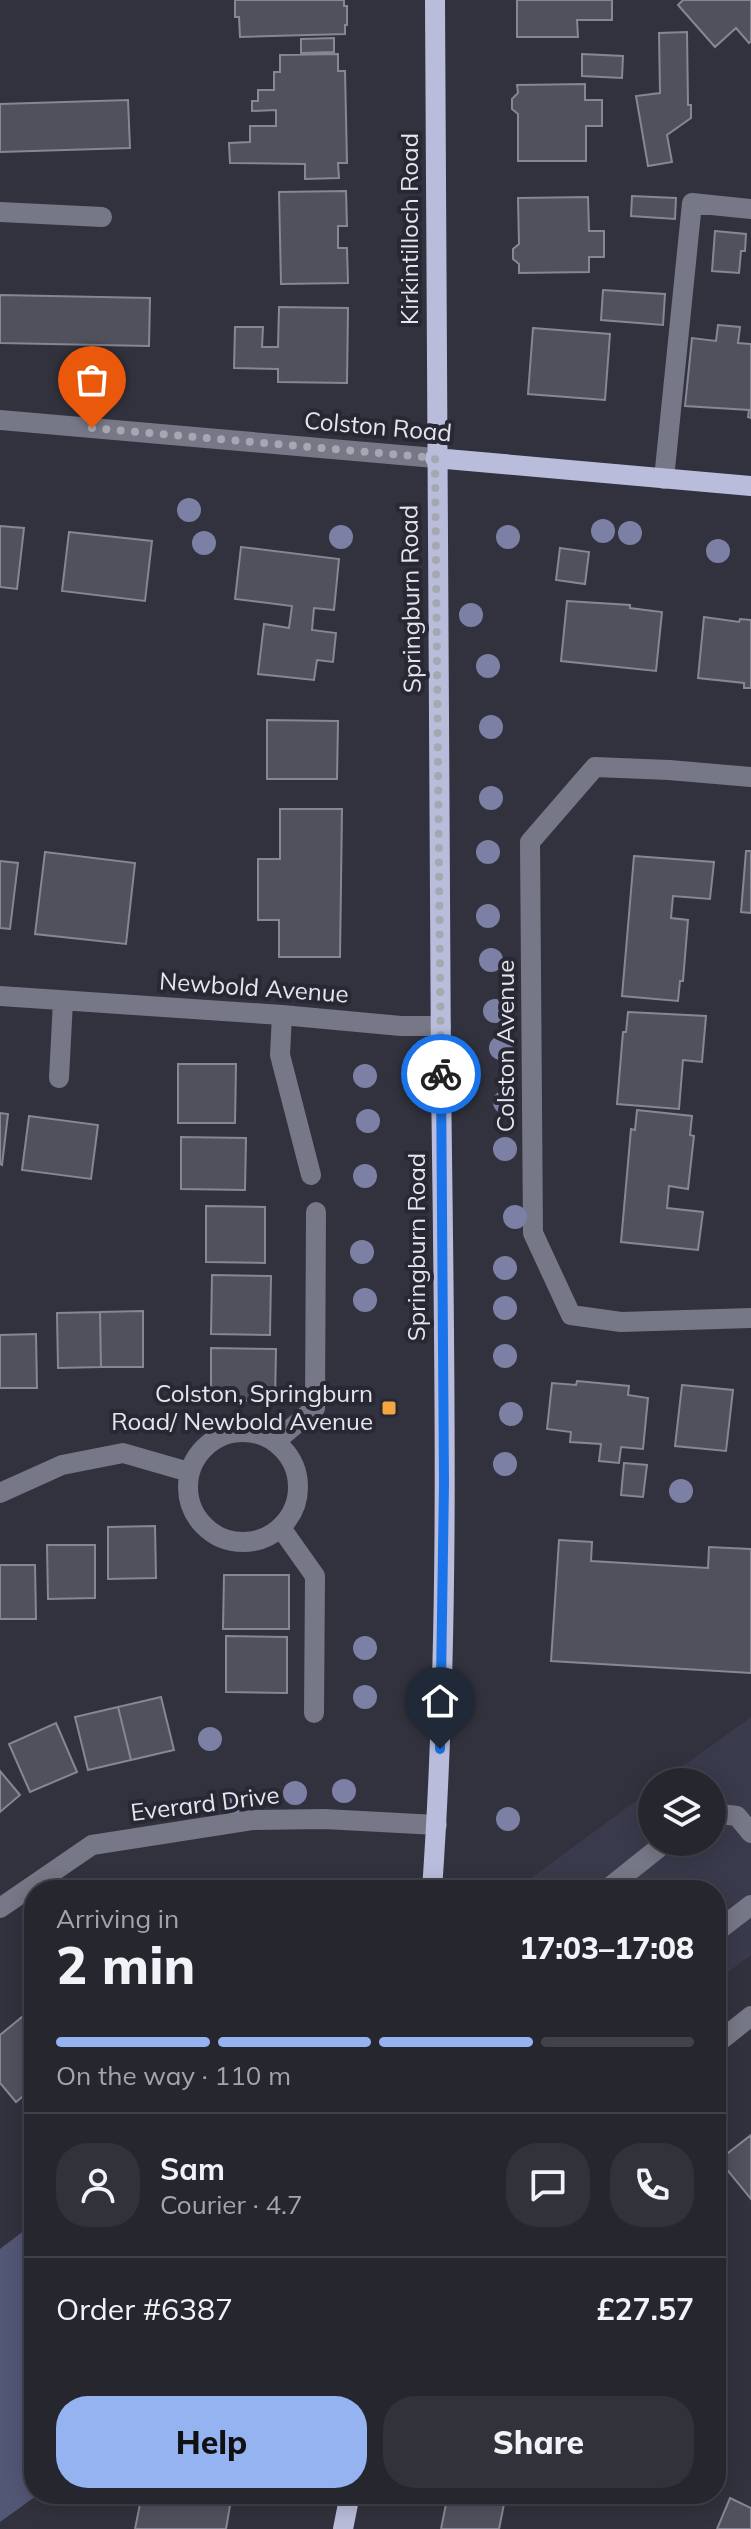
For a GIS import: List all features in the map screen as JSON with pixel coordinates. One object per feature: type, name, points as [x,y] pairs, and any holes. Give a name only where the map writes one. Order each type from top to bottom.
[{"type":"main road","name":"Kirkintilloch Road","points":[[435,0],[435,458]]},
{"type":"main road","name":"Colston Road","points":[[435,458],[751,486]]},
{"type":"main road","name":"Springburn Road","points":[[433,1880],[441,1726],[444,1483],[435,458]]},
{"type":"main road","points":[[343,2529],[348,2504]]},
{"type":"street","points":[[664,479],[692,203],[751,209]]},
{"type":"street","points":[[0,212],[102,217]]},
{"type":"street","name":"Colston Road","points":[[0,420],[435,458]]},
{"type":"street","name":"Colston Avenue","points":[[751,777],[595,767],[530,842],[533,1233],[539,1247],[571,1315],[621,1322],[751,1318]]},
{"type":"street","name":"Newbold Avenue","points":[[0,996],[401,1026],[441,1026]]},
{"type":"street","points":[[59,1078],[63,1001]]},
{"type":"street","points":[[282,1015],[280,1055],[311,1175]]},
{"type":"street","points":[[275,1442],[315,1408],[316,1212]]},
{"type":"street","points":[[239,1431],[258,1433],[275,1442],[294,1463],[298,1482],[297,1501],[281,1528],[264,1540],[224,1540],[207,1530],[195,1516],[188,1498],[189,1472],[197,1455],[211,1441],[239,1431]]},
{"type":"street","points":[[0,1493],[62,1465],[123,1453],[189,1472]]},
{"type":"street","points":[[281,1528],[315,1576],[314,1713]]},
{"type":"street","points":[[726,1815],[737,1816],[751,1833]]},
{"type":"street","name":"Everard Drive","points":[[41,1880],[92,1845],[264,1819],[437,1825]]},
{"type":"street","points":[[618,1880],[648,1856]]},
{"type":"street","name":"Everard Drive","points":[[0,1908],[24,1892]]},
{"type":"street","points":[[726,1925],[749,1910]]},
{"type":"street","points":[[726,2036],[751,2016]]},
{"type":"shaded area","points":[[751,1717],[751,1955],[726,1974],[726,1880],[529,1880],[638,1799],[638,1856],[726,1856],[726,1768],[680,1768]]},
{"type":"shaded area","points":[[24,2231],[25,2504],[0,2522],[0,2249]]},
{"type":"building","points":[[235,0],[344,0],[344,6],[347,6],[345,34],[240,37]]},
{"type":"building","points":[[517,0],[612,0],[612,20],[577,20],[578,37],[517,37]]},
{"type":"building","points":[[683,0],[751,0],[751,41],[749,43],[736,28],[715,47],[678,5]]},
{"type":"building","points":[[687,32],[691,118],[667,135],[672,162],[648,166],[636,96],[660,93],[659,33]]},
{"type":"building","points":[[334,38],[334,52],[301,53],[301,39]]},
{"type":"building","points":[[338,54],[338,71],[345,71],[347,163],[338,163],[339,178],[305,179],[305,164],[230,163],[229,143],[250,142],[250,126],[276,126],[276,110],[252,111],[252,101],[258,101],[258,90],[274,90],[274,72],[280,72],[280,55]]},
{"type":"building","points":[[582,54],[623,56],[622,78],[582,76]]},
{"type":"building","points":[[585,84],[585,100],[602,100],[602,126],[586,126],[586,161],[518,161],[518,114],[512,109],[512,99],[518,93],[517,85]]},
{"type":"building","points":[[128,100],[130,148],[0,152],[0,104]]},
{"type":"building","points":[[346,191],[347,226],[338,226],[338,248],[347,248],[348,283],[281,284],[279,192]]},
{"type":"building","points":[[632,196],[676,198],[675,219],[631,216]]},
{"type":"building","points":[[588,197],[589,231],[604,231],[604,257],[589,257],[589,272],[519,273],[519,264],[513,259],[513,249],[519,244],[518,198]]},
{"type":"building","points":[[715,231],[746,234],[739,273],[712,271]]},
{"type":"building","points":[[603,290],[665,294],[663,325],[601,320]]},
{"type":"building","points":[[0,295],[150,298],[149,346],[0,343]]},
{"type":"building","points":[[279,307],[348,308],[347,383],[278,382],[278,369],[234,368],[235,327],[263,327],[262,347],[278,347]]},
{"type":"building","points":[[718,325],[740,327],[738,343],[751,344],[751,418],[748,417],[749,410],[685,406],[692,338],[716,341]]},
{"type":"building","points":[[533,328],[610,334],[605,400],[528,394]]},
{"type":"building","points":[[0,526],[24,528],[17,589],[0,587]]},
{"type":"building","points":[[69,532],[152,541],[145,601],[62,591]]},
{"type":"building","points":[[241,547],[339,559],[334,610],[314,608],[312,630],[336,633],[333,662],[317,660],[314,680],[258,674],[264,624],[289,628],[292,606],[235,599]]},
{"type":"building","points":[[560,548],[589,552],[585,584],[556,580]]},
{"type":"building","points":[[567,601],[630,605],[630,608],[662,612],[656,671],[561,661]]},
{"type":"building","points":[[704,617],[739,622],[740,619],[751,620],[751,688],[744,688],[744,683],[698,678]]},
{"type":"building","points":[[267,720],[338,721],[337,779],[267,779]]},
{"type":"building","points":[[280,809],[342,809],[340,957],[279,957],[279,920],[258,920],[258,859],[280,859]]},
{"type":"building","points":[[746,851],[751,851],[751,913],[741,912]]},
{"type":"building","points":[[45,852],[135,863],[126,944],[35,934]]},
{"type":"building","points":[[634,856],[714,862],[710,899],[673,896],[671,918],[688,920],[683,981],[680,981],[678,1001],[622,996]]},
{"type":"building","points":[[0,861],[18,863],[10,929],[0,928]]},
{"type":"building","points":[[628,1012],[706,1016],[702,1062],[683,1060],[679,1109],[617,1104],[623,1032],[626,1032]]},
{"type":"building","points":[[178,1064],[236,1064],[235,1123],[178,1123]]},
{"type":"building","points":[[637,1110],[692,1116],[690,1135],[694,1136],[688,1189],[669,1186],[667,1208],[703,1212],[698,1250],[621,1242],[631,1129],[635,1130]]},
{"type":"building","points":[[0,1113],[8,1114],[2,1165],[0,1164]]},
{"type":"building","points":[[29,1116],[98,1125],[91,1179],[22,1170]]},
{"type":"building","points":[[181,1137],[246,1138],[245,1190],[181,1189]]},
{"type":"building","points":[[206,1206],[265,1207],[265,1263],[206,1262]]},
{"type":"building","points":[[212,1275],[271,1276],[270,1335],[211,1334]]},
{"type":"building","points":[[143,1311],[143,1367],[101,1367],[100,1312]]},
{"type":"building","points":[[100,1312],[101,1367],[58,1368],[57,1313]]},
{"type":"building","points":[[36,1334],[37,1388],[0,1388],[0,1335]]},
{"type":"building","points":[[211,1348],[276,1349],[275,1401],[211,1400]]},
{"type":"building","points":[[577,1381],[629,1386],[628,1395],[648,1398],[643,1449],[621,1447],[619,1463],[599,1461],[601,1444],[570,1442],[571,1432],[547,1429],[552,1383],[576,1385]]},
{"type":"building","points":[[682,1385],[733,1390],[726,1451],[675,1446]]},
{"type":"building","points":[[624,1463],[647,1465],[643,1497],[621,1495]]},
{"type":"building","points":[[155,1526],[156,1578],[108,1579],[108,1527]]},
{"type":"building","points":[[559,1540],[592,1542],[591,1561],[708,1568],[709,1547],[751,1549],[751,1673],[551,1661]]},
{"type":"building","points":[[47,1545],[95,1545],[95,1598],[48,1599]]},
{"type":"building","points":[[0,1565],[35,1565],[36,1619],[0,1619]]},
{"type":"building","points":[[224,1575],[289,1575],[289,1629],[223,1629]]},
{"type":"building","points":[[226,1636],[287,1637],[287,1693],[226,1692]]},
{"type":"building","points":[[161,1697],[174,1750],[131,1760],[118,1707]]},
{"type":"building","points":[[118,1707],[131,1760],[88,1770],[75,1717]]},
{"type":"building","points":[[56,1723],[77,1772],[30,1792],[9,1744]]},
{"type":"building","points":[[0,1771],[20,1795],[0,1812]]},
{"type":"building","points":[[22,2017],[24,2019],[24,2095],[16,2102],[0,2083],[0,2035]]},
{"type":"building","points":[[751,2135],[751,2199],[726,2169],[726,2155]]},
{"type":"building","points":[[730,2498],[751,2508],[751,2529],[717,2529]]},
{"type":"building","points":[[140,2504],[230,2504],[226,2529],[135,2529]]},
{"type":"building","points":[[446,2504],[504,2504],[499,2529],[441,2529]]},
{"type":"way so far","points":[[92,428],[435,458],[441,1074]]},
{"type":"place","name":"Colston, Springburn Road/ Newbold Avenue","points":[[389,1408]]},
{"type":"route","points":[[440,1749],[444,1483],[441,1074]]}]
